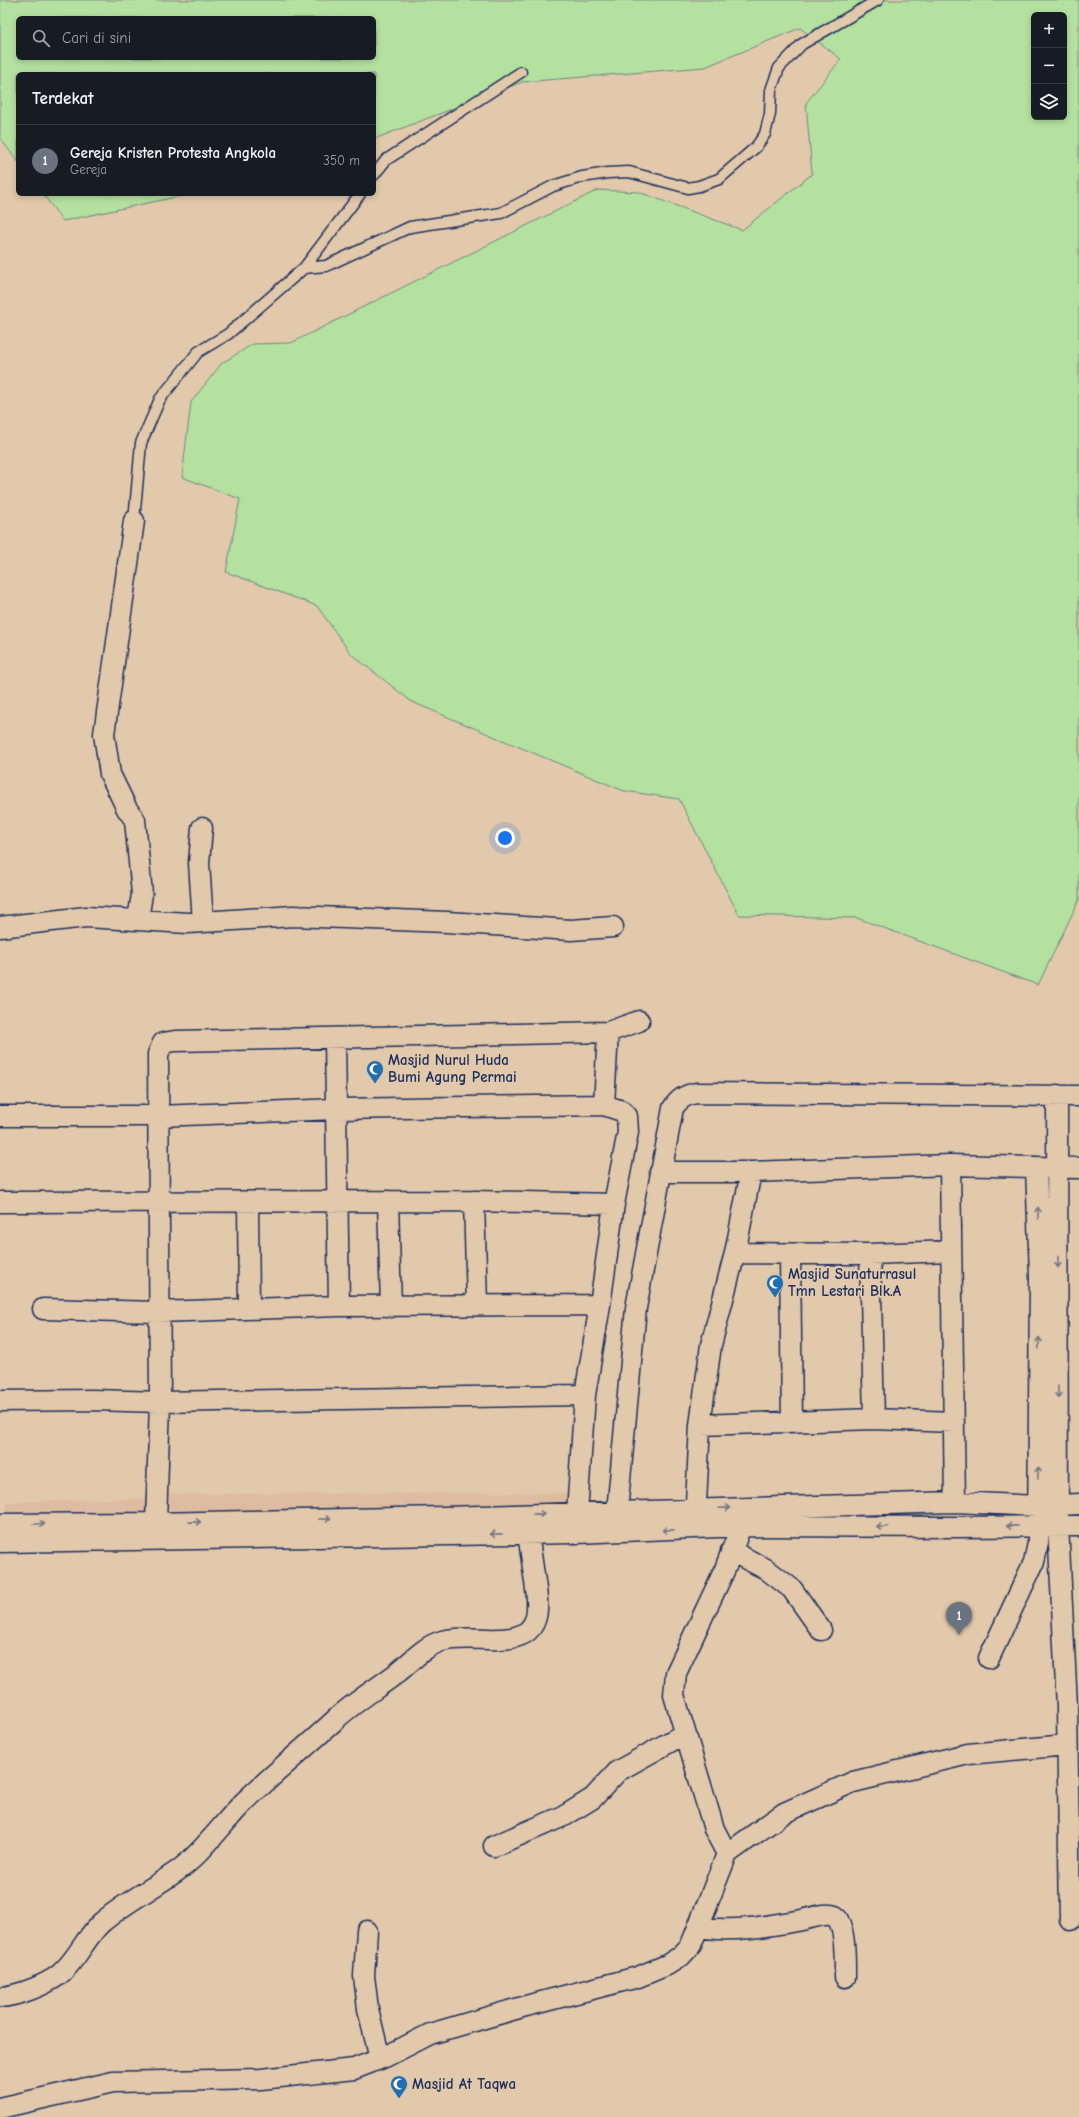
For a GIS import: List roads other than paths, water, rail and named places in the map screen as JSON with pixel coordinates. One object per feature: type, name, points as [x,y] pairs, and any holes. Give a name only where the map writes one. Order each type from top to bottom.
[{"type":"street","points":[[134,521],[104,734],[110,774],[127,809],[135,820],[142,894],[138,920]]},
{"type":"street","points":[[202,828],[199,863],[204,922]]},
{"type":"street","points":[[0,927],[86,917],[204,922],[293,916],[447,922],[571,930],[614,926]]},
{"type":"street","points":[[156,1523],[160,1402],[158,1312],[160,1202],[158,1116],[159,1047],[166,1042],[608,1032],[639,1021]]},
{"type":"street","points":[[604,1104],[608,1032]]},
{"type":"street","points":[[335,1038],[339,1306]]},
{"type":"street","points":[[617,1512],[636,1308],[673,1108],[682,1096],[690,1094],[1079,1096]]},
{"type":"street","points":[[1057,1095],[1058,1525],[1073,1744],[1070,1920]]},
{"type":"street","points":[[0,1116],[158,1116],[337,1109],[604,1104],[622,1111],[627,1116],[628,1132],[614,1204],[600,1305],[585,1395],[577,1513]]},
{"type":"street","points":[[660,1172],[751,1172],[950,1165],[1079,1168]]},
{"type":"street","points":[[950,1165],[955,1502]]},
{"type":"street","points":[[989,1658],[1034,1562],[1038,1543],[1037,1506],[1040,1276],[1036,1167]]},
{"type":"street","points":[[695,1529],[700,1426],[710,1345],[735,1253],[751,1172]]},
{"type":"street","points":[[0,1202],[248,1203],[474,1200],[614,1204]]},
{"type":"street","points":[[474,1200],[478,1306]]},
{"type":"street","points":[[388,1201],[391,1307]]},
{"type":"street","points":[[248,1203],[250,1309]]},
{"type":"street","points":[[735,1253],[870,1254],[951,1251]]},
{"type":"street","points":[[790,1254],[792,1422]]},
{"type":"street","points":[[870,1254],[874,1419]]},
{"type":"street","points":[[43,1309],[158,1312],[339,1306],[600,1305]]},
{"type":"street","points":[[0,1401],[93,1400],[160,1402],[585,1395]]},
{"type":"street","points":[[700,1426],[874,1419],[954,1422]]},
{"type":"street","points":[[0,1524],[156,1523],[955,1502],[1037,1506],[1079,1504]]},
{"type":"street","points":[[0,1542],[528,1533],[695,1529],[741,1526],[1079,1526]]},
{"type":"street","points":[[727,1854],[714,1829],[684,1734],[674,1695],[676,1673],[741,1526]]},
{"type":"street","points":[[0,1997],[31,1990],[60,1974],[76,1956],[99,1925],[127,1903],[181,1868],[244,1802],[341,1714],[368,1692],[394,1676],[428,1647],[441,1641],[453,1639],[502,1640],[518,1637],[530,1628],[535,1619],[539,1605],[528,1533]]},
{"type":"street","points":[[731,1551],[766,1570],[792,1588],[821,1630]]},
{"type":"street","points":[[494,1846],[566,1815],[593,1798],[618,1771],[684,1734]]},
{"type":"street","points":[[0,2108],[113,2082],[262,2079],[354,2069],[380,2059],[430,2034],[526,2006],[638,1977],[667,1965],[681,1956],[691,1945],[727,1854],[784,1813],[853,1782],[968,1754],[1073,1744]]},
{"type":"street","points":[[698,1927],[716,1930],[802,1920],[827,1914],[835,1916],[841,1924],[845,1961],[845,1977]]},
{"type":"street","points":[[367,1932],[364,1976],[368,2010],[380,2059]]},
{"type":"lane","points":[[304,268],[326,266],[410,227],[501,213],[553,186],[582,177],[608,173],[629,172],[688,188],[719,179],[756,147],[765,134],[770,114],[771,90],[779,68],[802,44],[878,0]]},
{"type":"lane","points":[[376,172],[386,160],[521,72]]},
{"type":"lane","points":[[134,521],[141,443],[160,399],[198,352],[228,334],[304,268],[358,196]]},
{"type":"place","name":"Masjid Nurul Huda Bumi Agung Permai","points":[[375,1084]]},
{"type":"place","name":"Masjid Sunaturrasul Tmn Lestari Blk.A","points":[[775,1298]]},
{"type":"place","name":"Gereja Kristen Protesta Angkola","points":[[959,1635]]},
{"type":"place","name":"Masjid At Taqwa","points":[[399,2099]]}]
